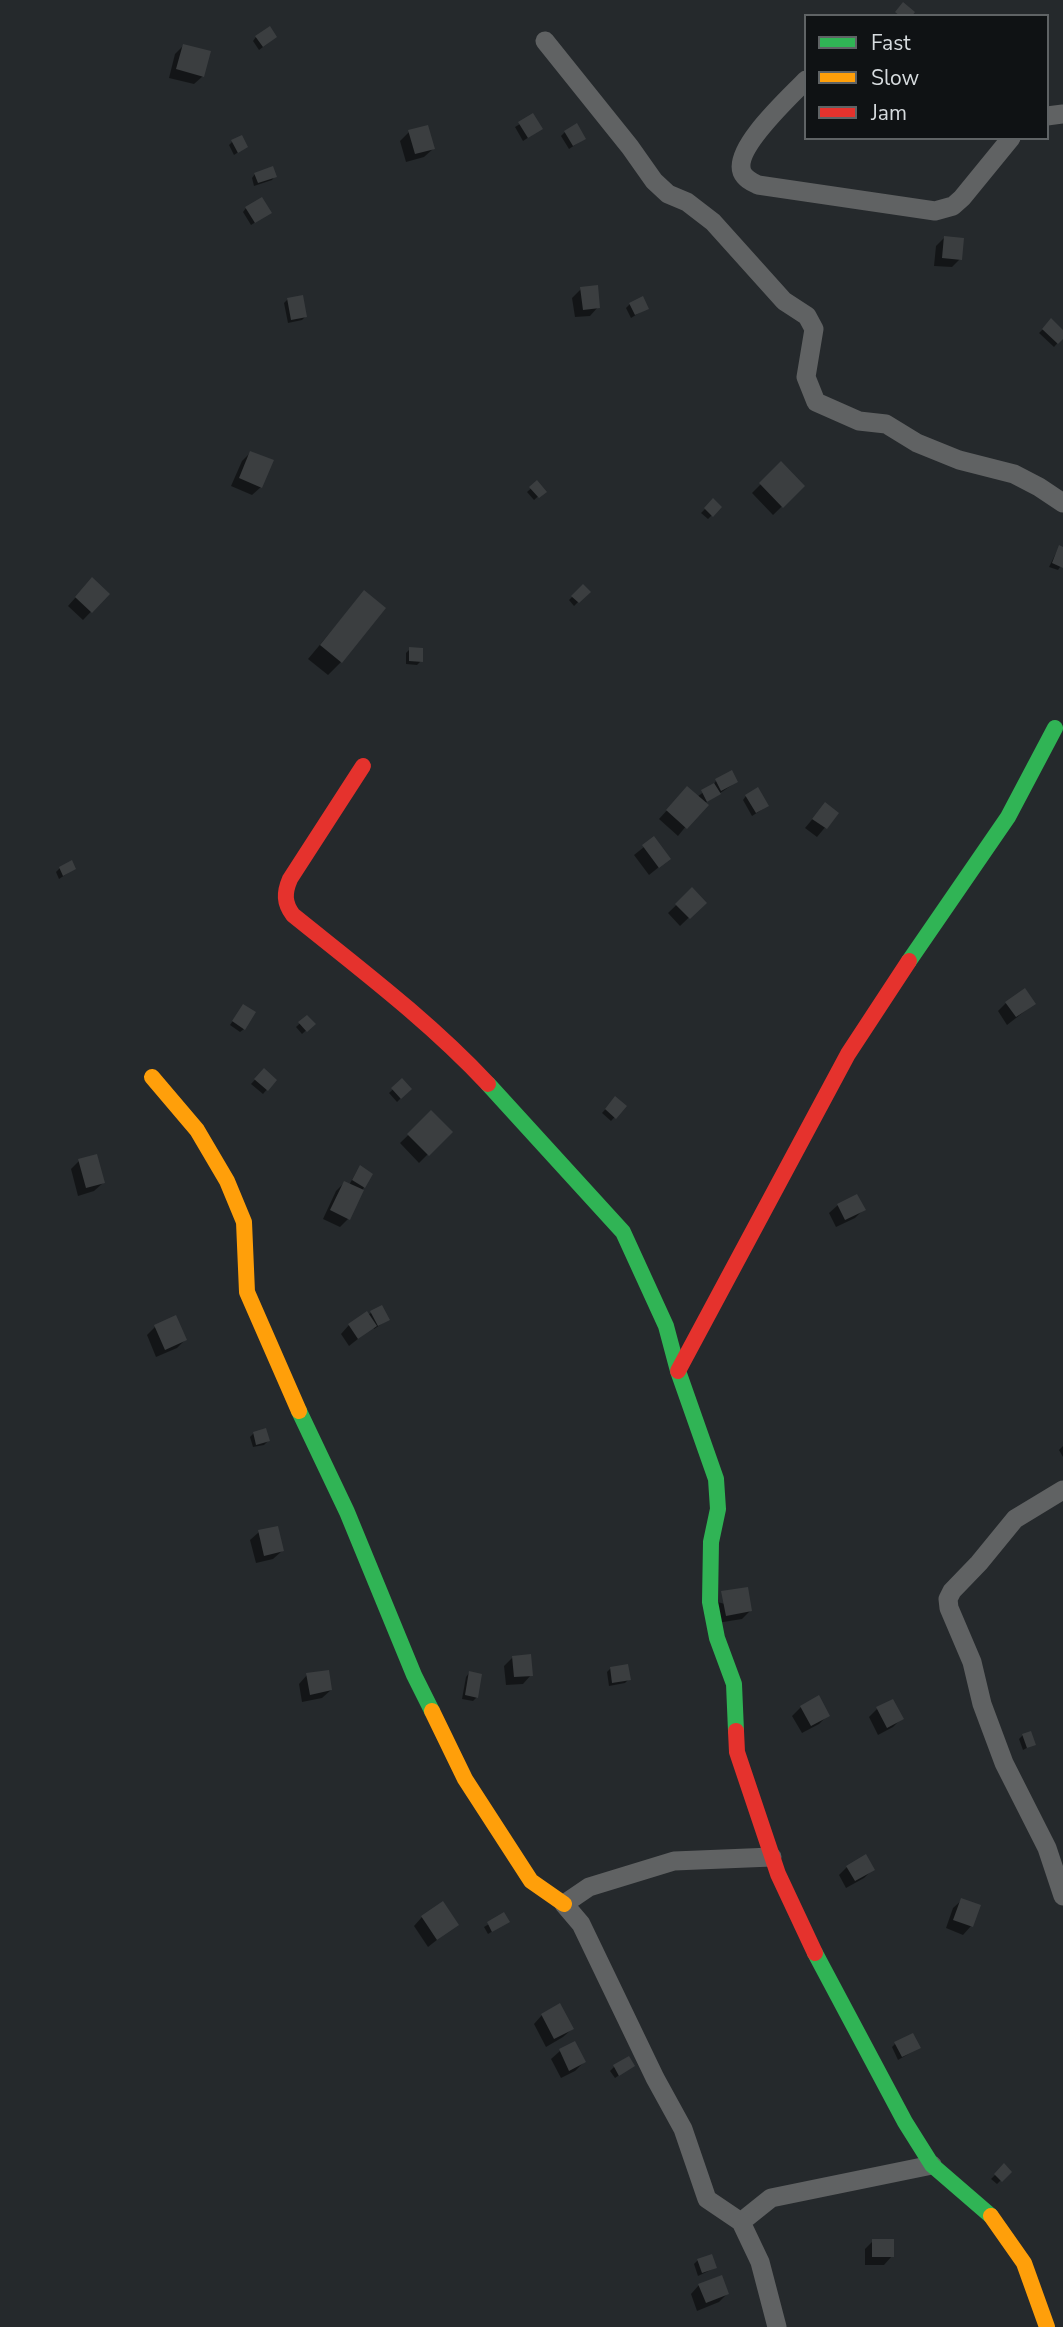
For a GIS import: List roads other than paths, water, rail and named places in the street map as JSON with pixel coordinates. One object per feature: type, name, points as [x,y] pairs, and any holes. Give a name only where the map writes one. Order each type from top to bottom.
[{"type":"street","points":[[545,41],[631,147],[654,181],[668,194],[687,202],[713,222],[784,302],[807,316],[814,329],[806,377],[816,402],[859,421],[886,424],[916,443],[959,460],[1014,474],[1063,503]]},
{"type":"street","points":[[804,82],[767,121],[741,158],[741,171],[747,180],[758,185],[935,211],[945,210],[962,198],[1009,140]]},
{"type":"street","points":[[678,1371],[848,1054],[939,915],[1008,817],[1055,727]]},
{"type":"street","points":[[363,766],[290,879],[285,891],[285,905],[293,915],[460,1053],[623,1232],[666,1326],[678,1371],[716,1479],[718,1508],[711,1542],[710,1602],[717,1638],[734,1684],[737,1752],[772,1857],[821,1967],[905,2122],[932,2165],[996,2221],[1024,2263],[1047,2327]]},
{"type":"street","points":[[152,1077],[197,1129],[227,1181],[244,1222],[247,1292],[251,1305],[347,1512],[414,1675],[465,1779],[531,1881],[564,1904],[581,1924],[655,2078],[683,2129],[707,2199],[741,2222],[760,2262],[777,2327]]},
{"type":"street","points":[[1063,1490],[1015,1520],[947,1599],[972,1662],[982,1704],[1004,1763],[1046,1848],[1063,1896]]},
{"type":"street","points":[[564,1904],[589,1887],[674,1861],[772,1857]]},
{"type":"street","points":[[741,2222],[771,2198],[932,2165]]}]
